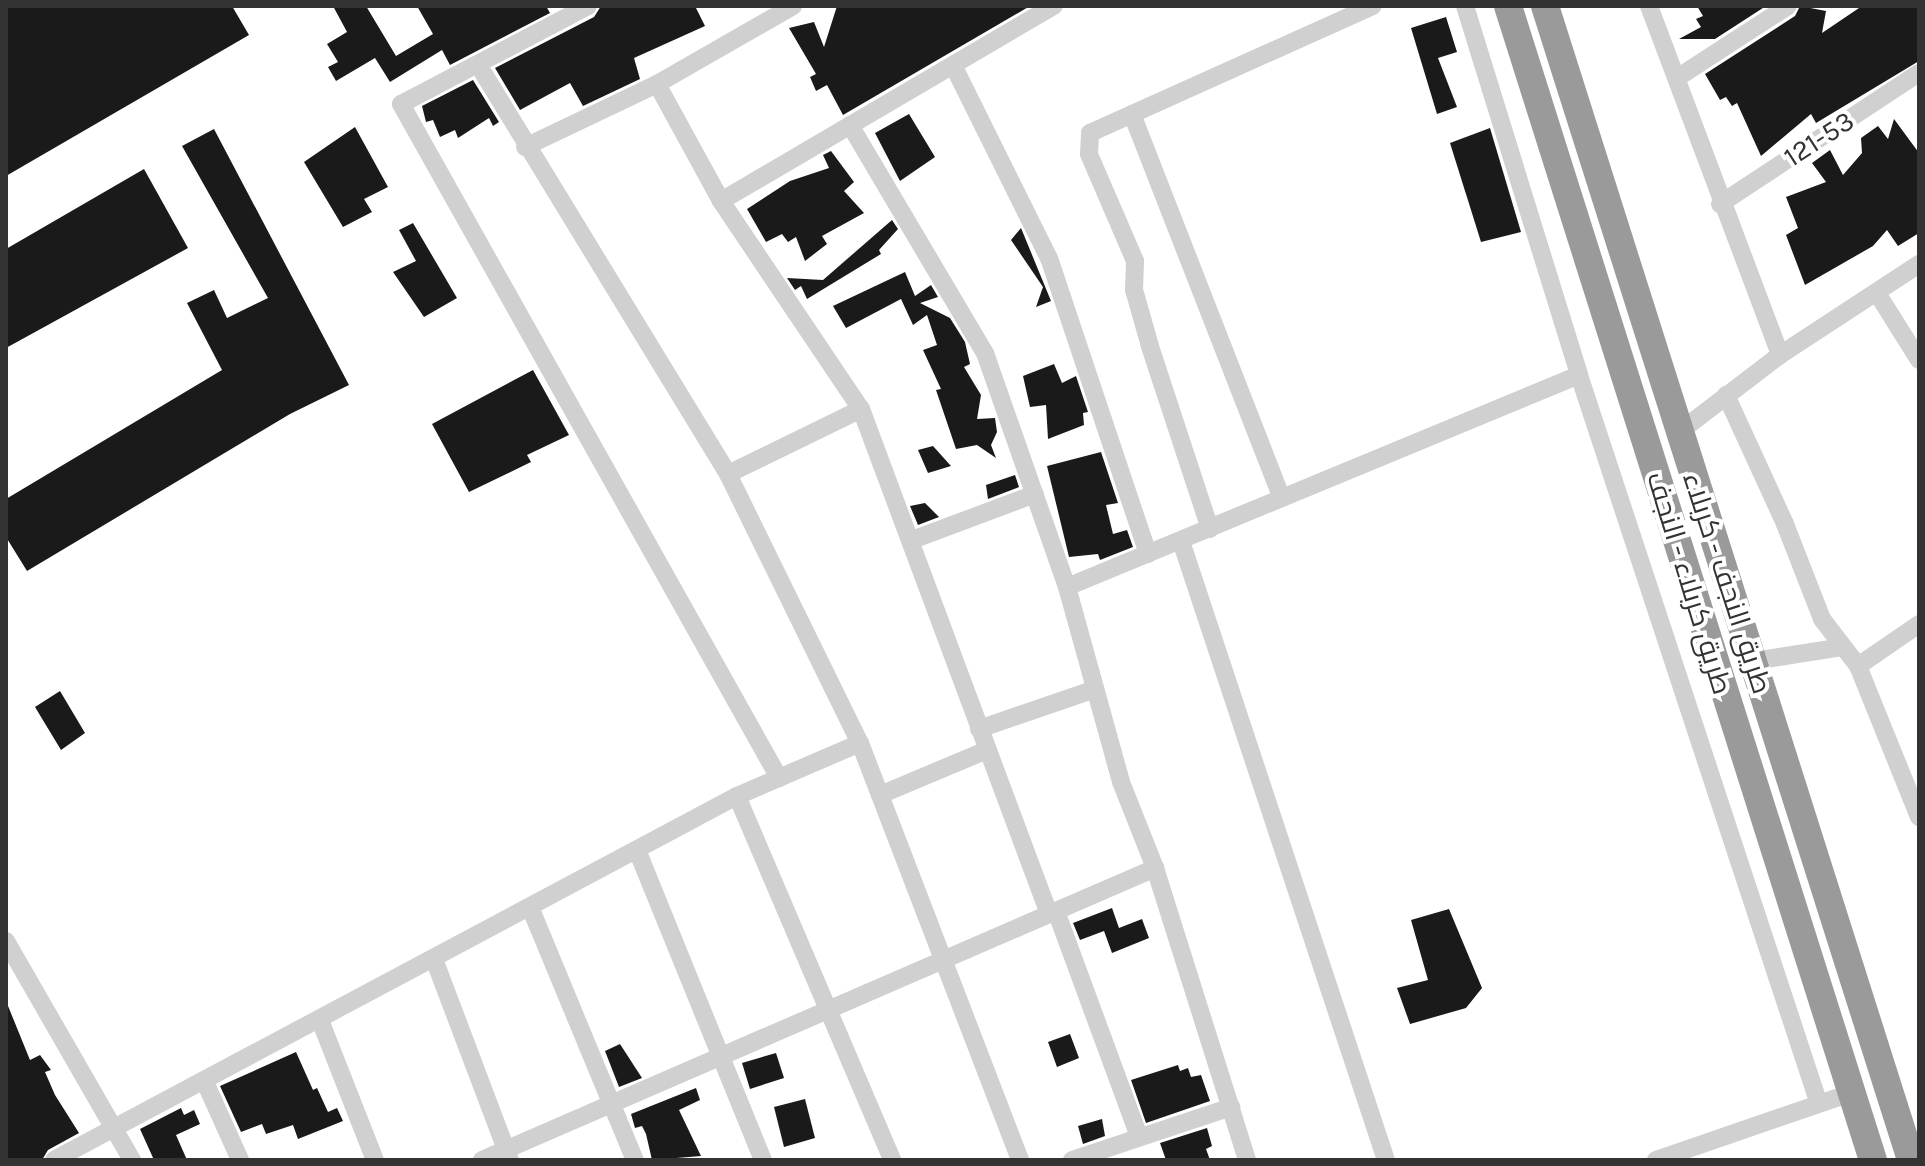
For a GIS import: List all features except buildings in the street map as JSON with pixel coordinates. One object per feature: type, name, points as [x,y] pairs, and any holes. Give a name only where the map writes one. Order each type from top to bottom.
[{"type":"highway","name":"طريق کربلاء - النجف","points":[[1508,6],[1873,1160]]},
{"type":"highway","name":"طريق النجف - کربلاء","points":[[1545,6],[1911,1160]]},
{"type":"highway","points":[[1886,1078],[1919,1148]]},
{"type":"highway","points":[[1851,1093],[1864,1160]]},
{"type":"street","points":[[588,6],[479,66],[401,104],[779,778]]},
{"type":"street","points":[[525,147],[657,84],[793,6]]},
{"type":"street","points":[[721,201],[1054,6]]},
{"type":"street","points":[[1210,529],[1134,290],[1135,261],[1089,154],[1090,133],[1373,6]]},
{"type":"street","points":[[1465,6],[1579,375],[1819,1104]]},
{"type":"street","points":[[1649,6],[1720,204],[1780,355]]},
{"type":"street","points":[[1677,78],[1788,6]]},
{"type":"street","points":[[953,65],[1049,258],[1148,554]]},
{"type":"street","points":[[479,66],[525,147],[728,474],[860,743],[947,959],[1020,1160]]},
{"type":"street","name":"121-53","points":[[1720,204],[1919,73]]},
{"type":"street","points":[[657,84],[721,201],[861,409],[912,540],[987,750],[1139,1137]]},
{"type":"street","points":[[1132,114],[1281,497]]},
{"type":"street","points":[[850,125],[985,353],[1067,587],[1121,782],[1155,868],[1247,1160]]},
{"type":"street","points":[[1678,433],[1780,355],[1919,264]]},
{"type":"street","points":[[1877,293],[1919,360]]},
{"type":"street","points":[[1067,587],[1579,375]]},
{"type":"street","points":[[1726,395],[1785,524],[1822,619],[1858,666],[1917,806]]},
{"type":"street","points":[[728,474],[861,409]]},
{"type":"street","points":[[912,540],[1035,494]]},
{"type":"street","points":[[1181,541],[1386,1160]]},
{"type":"street","points":[[1858,666],[1919,624]]},
{"type":"street","points":[[1753,661],[1842,647]]},
{"type":"street","points":[[979,729],[1095,689]]},
{"type":"street","points":[[54,1160],[737,796],[860,743]]},
{"type":"street","points":[[880,795],[987,750]]},
{"type":"street","points":[[737,796],[892,1160]]},
{"type":"street","points":[[637,850],[763,1160]]},
{"type":"street","points":[[482,1160],[508,1155],[612,1104],[1155,868]]},
{"type":"street","points":[[530,907],[635,1160]]},
{"type":"street","points":[[8,949],[132,1160]]},
{"type":"street","points":[[434,959],[508,1155]]},
{"type":"street","points":[[320,1020],[375,1160]]},
{"type":"street","points":[[205,1082],[240,1160]]},
{"type":"street","points":[[1656,1160],[1851,1093]]},
{"type":"street","points":[[1072,1160],[1101,1155],[1139,1137],[1231,1107]]}]
